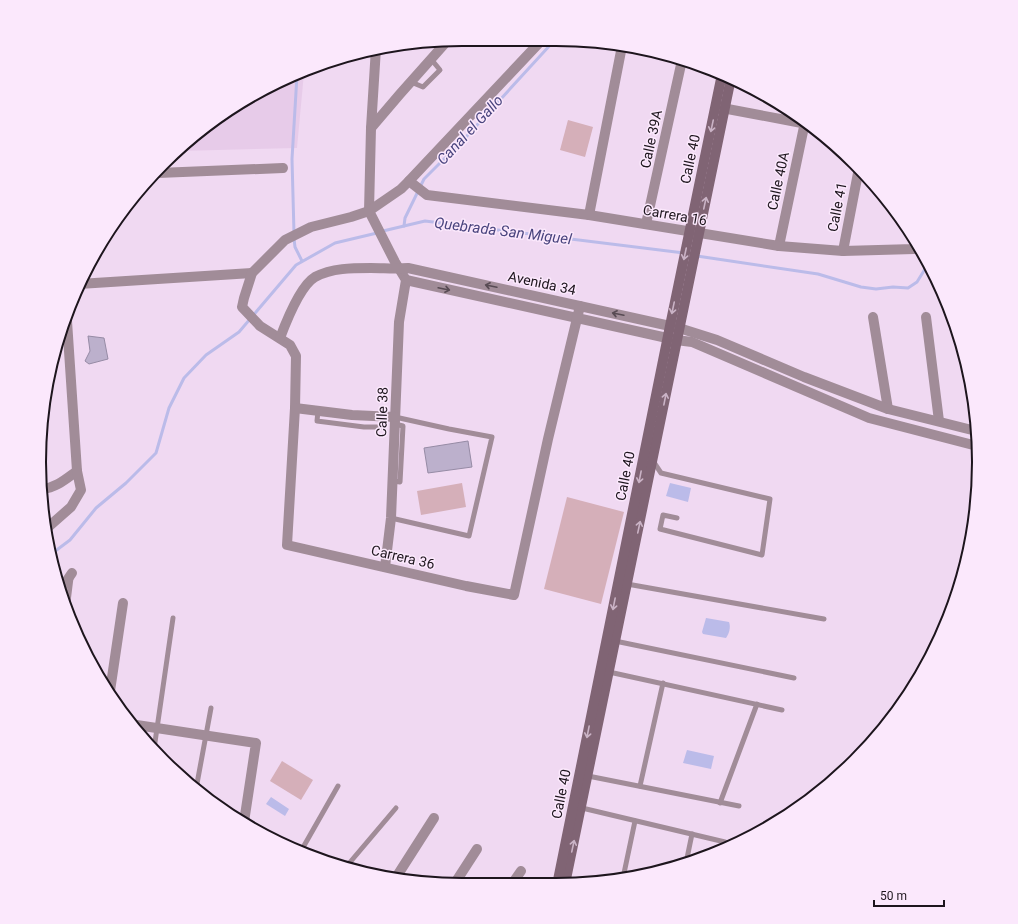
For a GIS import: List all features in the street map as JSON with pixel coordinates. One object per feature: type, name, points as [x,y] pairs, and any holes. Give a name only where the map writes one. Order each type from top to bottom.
[{"type":"main road","name":"Calle 40","points":[[566,878],[578,807],[611,640],[720,107],[722,81]]},
{"type":"main road","name":"Calle 40","points":[[720,107],[729,84]]},
{"type":"main road","name":"Calle 40","points":[[611,640],[627,584],[631,541]]},
{"type":"main road","name":"Calle 40","points":[[559,878],[588,776],[605,671]]},
{"type":"street","points":[[395,421],[384,416],[352,415],[295,408],[296,356],[290,345],[260,326],[242,307],[252,273],[287,240],[308,228],[370,214],[401,189],[412,184],[536,46]]},
{"type":"street","points":[[371,128],[442,47]]},
{"type":"street","points":[[589,215],[621,52]]},
{"type":"street","points":[[376,55],[371,128],[370,214],[406,280]]},
{"type":"street","name":"Calle 39A","points":[[646,224],[681,65]]},
{"type":"street","points":[[720,107],[793,121]]},
{"type":"street","name":"Calle 40A","points":[[779,246],[805,129]]},
{"type":"street","points":[[164,172],[283,168]]},
{"type":"street","name":"Calle 41","points":[[843,251],[857,176]]},
{"type":"street","name":"Carrera 16","points":[[412,184],[427,195],[589,215],[646,224],[693,236],[779,246],[843,251],[913,249]]},
{"type":"street","name":"Avenida 34","points":[[280,338],[298,296],[313,278],[334,270],[397,266],[674,327],[717,340],[804,377],[888,409],[970,430]]},
{"type":"street","points":[[87,284],[252,273]]},
{"type":"street","name":"Avenida 34","points":[[406,280],[672,339],[692,342],[869,418],[971,445]]},
{"type":"street","name":"Calle 38","points":[[385,567],[391,518],[399,322],[406,280]]},
{"type":"street","points":[[577,318],[580,306]]},
{"type":"street","points":[[873,317],[888,409]]},
{"type":"street","points":[[926,317],[939,422]]},
{"type":"street","name":"Carrera 36","points":[[295,408],[287,545],[514,595],[548,440],[577,318]]},
{"type":"street","points":[[51,525],[72,507],[81,490],[77,471],[68,329]]},
{"type":"street","points":[[47,488],[58,485],[77,471]]},
{"type":"street","points":[[64,583],[72,573]]},
{"type":"street","points":[[111,685],[123,603]]},
{"type":"street","points":[[140,725],[256,743],[245,816]]},
{"type":"street","points":[[399,873],[434,818]]},
{"type":"street","points":[[458,878],[477,848]]},
{"type":"street","points":[[516,878],[521,871]]},
{"type":"lane","points":[[391,518],[469,536],[492,437],[395,421]]},
{"type":"lane","points":[[648,460],[661,473],[770,499],[762,555],[660,529],[663,515],[677,518]]},
{"type":"lane","points":[[69,598],[72,573]]},
{"type":"lane","points":[[627,584],[824,619]]},
{"type":"lane","points":[[155,743],[173,618]]},
{"type":"lane","points":[[611,640],[794,678]]},
{"type":"lane","points":[[605,671],[782,710]]},
{"type":"lane","points":[[640,786],[663,683]]},
{"type":"lane","points":[[720,803],[757,704]]},
{"type":"lane","points":[[197,782],[211,708]]},
{"type":"lane","points":[[588,776],[740,806]]},
{"type":"lane","points":[[304,846],[338,786]]},
{"type":"lane","points":[[578,807],[724,842]]},
{"type":"lane","points":[[350,863],[396,808]]},
{"type":"lane","points":[[624,872],[635,821]]},
{"type":"lane","points":[[687,857],[692,834]]},
{"type":"shaded area","points":[[304,78],[297,148],[186,151],[231,116],[278,89]]},
{"type":"shaded area","points":[[568,120],[593,127],[585,157],[560,150]]},
{"type":"shaded area","points":[[462,483],[466,507],[421,515],[417,491]]},
{"type":"shaded area","points":[[567,497],[624,512],[601,604],[544,589]]},
{"type":"shaded area","points":[[282,761],[313,780],[301,800],[270,781]]},
{"type":"water","points":[[670,483],[691,488],[688,502],[666,496]]},
{"type":"water","points":[[706,618],[729,622],[730,626],[726,638],[703,634],[702,632]]},
{"type":"water","points":[[687,750],[714,756],[711,769],[683,763]]},
{"type":"water","points":[[271,797],[289,809],[285,816],[266,804]]},
{"type":"building","points":[[88,336],[104,338],[108,359],[89,364],[85,361],[90,351]]},
{"type":"building","points":[[468,441],[472,467],[428,473],[424,448]]},
{"type":"waterway","name":"Canal el Gallo","points":[[404,226],[405,218],[424,179],[466,137],[549,46]]},
{"type":"waterway","points":[[294,233],[292,159],[297,81]]},
{"type":"waterway","name":"Quebrada San Miguel","points":[[383,231],[425,221],[684,253]]},
{"type":"waterway","name":"Quebrada San Miguel","points":[[56,551],[70,540],[96,508],[126,483],[156,453],[169,408],[184,378],[206,355],[239,332],[296,265],[335,243],[377,233]]},
{"type":"waterway","points":[[294,239],[295,247],[302,261]]},
{"type":"waterway","name":"Quebrada San Miguel","points":[[697,256],[818,274],[861,287],[876,289],[893,287],[908,288],[917,282],[925,270]]}]
